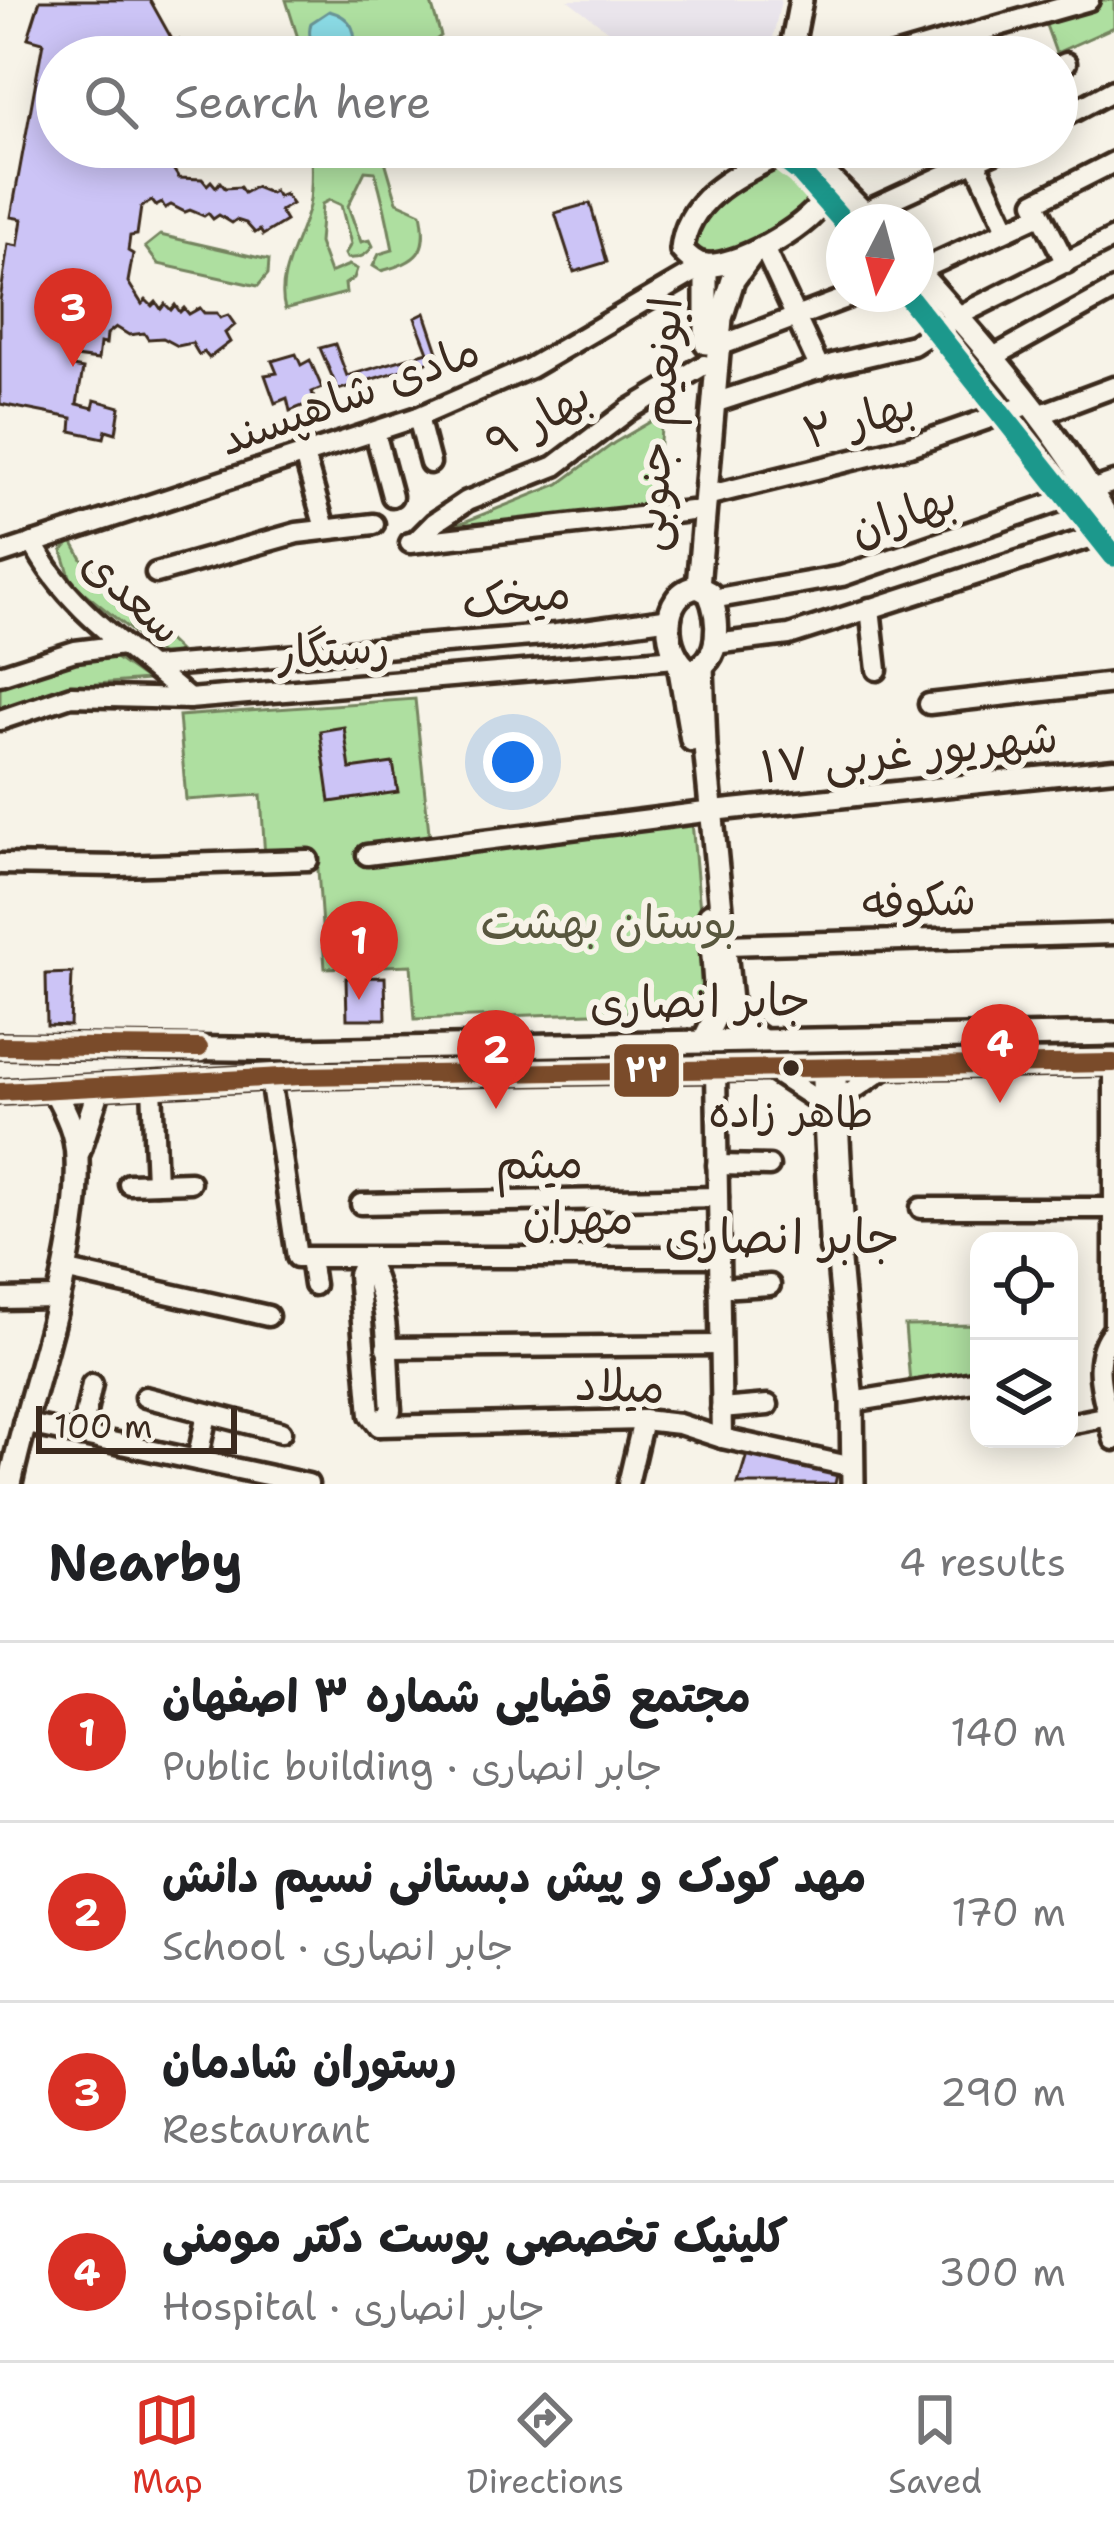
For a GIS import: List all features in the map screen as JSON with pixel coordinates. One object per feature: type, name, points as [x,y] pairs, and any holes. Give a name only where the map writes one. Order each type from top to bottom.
[{"type":"main road","points":[[794,36],[802,0]]},
{"type":"main road","points":[[752,168],[704,199],[684,231],[682,250],[691,260],[706,265],[729,262],[812,215],[824,200],[817,168]]},
{"type":"main road","points":[[823,168],[857,204]]},
{"type":"main road","points":[[812,215],[826,213]]},
{"type":"main road","name":"ابونعیم جنوبی","points":[[698,504],[714,404],[721,318],[733,280],[758,249]]},
{"type":"main road","name":"ابونعیم جنوبی","points":[[698,591],[706,265]]},
{"type":"main road","points":[[934,290],[1034,410],[1091,489],[1114,530]]},
{"type":"main road","points":[[686,664],[713,655],[716,622],[698,591],[675,598],[668,627],[686,664],[727,945],[732,1012],[760,1039]]},
{"type":"main road","points":[[704,1040],[717,1013],[707,812]]},
{"type":"main road","name":"جابر انصاری","points":[[0,1046],[299,1050],[1114,1034]]},
{"type":"main road","points":[[828,1038],[828,1070]]},
{"type":"main road","points":[[0,1058],[299,1050]]},
{"type":"main road","name":"جابر انصاری","points":[[0,1092],[300,1076],[1114,1063]]},
{"type":"main road","points":[[0,1078],[300,1076]]},
{"type":"main road","points":[[10,1484],[8,1458],[23,1423],[64,1270],[78,1157],[99,1089]]},
{"type":"main road","points":[[55,1090],[70,1120],[78,1157]]},
{"type":"main road","points":[[839,1262],[852,1402],[853,1476]]},
{"type":"street","points":[[961,36],[1076,2]]},
{"type":"street","points":[[1078,109],[1114,91]]},
{"type":"street","points":[[934,263],[1007,230],[1114,162]]},
{"type":"street","points":[[895,204],[966,168]]},
{"type":"street","points":[[978,168],[1007,230]]},
{"type":"street","points":[[1037,209],[1066,262]]},
{"type":"street","points":[[714,404],[913,345],[958,316],[1114,238]]},
{"type":"street","points":[[758,249],[820,369]]},
{"type":"street","name":"مادی شاهپسند","points":[[0,554],[418,417],[530,368],[706,265]]},
{"type":"street","points":[[993,357],[1114,290]]},
{"type":"street","points":[[719,346],[826,306]]},
{"type":"street","name":"بهار ۹","points":[[409,543],[467,501],[555,466],[629,410],[704,365]]},
{"type":"street","name":"بهار ۲","points":[[409,543],[698,504],[1114,386]]},
{"type":"street","points":[[418,417],[430,463]]},
{"type":"street","points":[[375,432],[392,496]]},
{"type":"street","points":[[304,455],[325,529]]},
{"type":"street","name":"بهاران","points":[[698,591],[842,576],[1114,482]]},
{"type":"street","points":[[156,573],[325,529],[374,524]]},
{"type":"street","points":[[714,644],[789,635],[1114,530]]},
{"type":"street","name":"سعدی","points":[[33,543],[55,582],[189,699]]},
{"type":"street","points":[[870,608],[877,670]]},
{"type":"street","name":"میخک","points":[[153,667],[556,634],[670,617]]},
{"type":"street","points":[[0,675],[75,651],[124,645]]},
{"type":"street","name":"رستگار","points":[[0,720],[71,696],[189,699],[686,664]]},
{"type":"street","points":[[929,704],[1114,683]]},
{"type":"street","name":"۱۷ شهریور غربی","points":[[367,855],[707,812],[1114,769]]},
{"type":"street","points":[[0,864],[308,860]]},
{"type":"street","name":"شکوفه","points":[[727,945],[1114,934]]},
{"type":"street","points":[[1114,1063],[1114,1329],[1098,1363],[1114,1440]]},
{"type":"street","points":[[830,1102],[884,1069]]},
{"type":"street","points":[[771,1070],[830,1102]]},
{"type":"street","points":[[828,1070],[830,1249],[839,1262]]},
{"type":"street","points":[[716,1071],[722,1438]]},
{"type":"street","points":[[271,1078],[297,1258],[310,1258],[314,1285]]},
{"type":"street","points":[[152,1086],[156,1183]]},
{"type":"street","points":[[717,1165],[769,1166]]},
{"type":"street","points":[[129,1184],[190,1182]]},
{"type":"street","name":"میثم","points":[[361,1204],[718,1197]]},
{"type":"street","points":[[921,1208],[1114,1208]]},
{"type":"street","name":"مهران","points":[[310,1258],[719,1257]]},
{"type":"street","points":[[365,1258],[358,1275],[371,1309],[387,1353],[391,1411],[379,1426],[370,1415],[365,1361],[371,1309]]},
{"type":"street","points":[[64,1270],[268,1316]]},
{"type":"street","points":[[719,1288],[770,1285]]},
{"type":"street","points":[[0,1299],[56,1298]]},
{"type":"street","points":[[365,1361],[387,1353],[720,1345]]},
{"type":"street","points":[[852,1402],[970,1382]]},
{"type":"street","points":[[81,1436],[92,1384]]},
{"type":"street","points":[[145,1397],[281,1432]]},
{"type":"street","points":[[721,1408],[768,1405]]},
{"type":"street","points":[[197,1460],[207,1415]]},
{"type":"street","points":[[1078,1422],[1111,1416]]},
{"type":"street","points":[[628,1484],[643,1420]]},
{"type":"street","name":"میلاد","points":[[379,1426],[643,1420],[679,1424],[853,1476]]},
{"type":"street","points":[[23,1423],[197,1460],[231,1476],[308,1484]]},
{"type":"shaded area","points":[[568,0],[781,0],[773,36],[615,36]]},
{"type":"green space","points":[[286,0],[430,0],[441,36],[297,36]]},
{"type":"green space","points":[[1096,0],[1114,0],[1114,27],[1078,43],[1078,36],[1050,36],[1043,17]]},
{"type":"green space","points":[[312,168],[387,168],[397,202],[421,213],[422,246],[404,263],[381,271],[373,266],[379,254],[393,250],[375,172],[365,171],[348,206],[361,242],[370,240],[373,246],[365,254],[347,258],[351,244],[341,205],[330,200],[322,204],[319,243],[330,273],[349,265],[357,269],[345,284],[346,293],[285,309],[283,283],[305,219]]},
{"type":"green space","points":[[768,168],[812,168],[820,185],[790,220],[716,254],[692,241],[702,211]]},
{"type":"green space","points":[[160,235],[269,260],[268,274],[258,286],[158,264],[145,247]]},
{"type":"green space","points":[[662,415],[655,506],[444,530],[559,484]]},
{"type":"green space","points":[[72,541],[82,559],[179,651],[168,660],[72,583],[62,551]]},
{"type":"green space","points":[[110,654],[147,680],[72,686],[0,711],[0,686],[78,659]]},
{"type":"green space","name":"بوستان بهشت","points":[[415,699],[430,842],[692,822],[709,1009],[415,1019],[411,965],[325,968],[317,856],[265,858],[261,795],[186,800],[179,716]]},
{"type":"green space","points":[[970,1325],[970,1373],[910,1383],[905,1326]]},
{"type":"water","points":[[329,11],[344,17],[354,36],[310,36],[311,23]]},
{"type":"building","points":[[40,0],[150,0],[170,36],[36,36],[36,40],[28,38]]},
{"type":"building","points":[[36,80],[36,168],[173,168],[179,178],[202,179],[207,185],[211,181],[216,187],[220,182],[225,188],[240,187],[244,193],[255,187],[274,191],[278,197],[285,194],[292,204],[280,211],[286,221],[263,235],[246,223],[232,223],[219,215],[213,219],[208,213],[185,212],[171,205],[165,208],[152,201],[141,207],[137,235],[130,236],[128,251],[133,254],[128,282],[142,304],[156,302],[161,309],[165,304],[171,310],[175,305],[189,314],[200,308],[220,318],[228,315],[235,325],[225,333],[230,342],[209,358],[204,352],[199,355],[192,343],[178,346],[163,338],[148,339],[144,333],[129,335],[116,327],[107,334],[106,344],[100,343],[98,360],[75,357],[73,367],[83,369],[77,404],[93,408],[95,400],[120,407],[116,433],[106,430],[104,438],[71,431],[72,418],[0,404],[0,301],[8,244],[18,246],[22,219],[11,217]]},
{"type":"building","points":[[590,203],[607,262],[574,272],[555,213]]},
{"type":"building","points":[[425,313],[440,358],[338,390],[320,348],[335,344],[347,376],[428,352],[415,318]]},
{"type":"building","points":[[296,354],[301,365],[310,360],[322,388],[312,392],[315,401],[290,411],[287,398],[275,403],[265,375],[277,373],[272,361]]},
{"type":"building","points":[[344,727],[350,769],[393,763],[398,792],[330,802],[320,731]]},
{"type":"building","points":[[72,973],[70,1026],[47,1025],[46,974]]},
{"type":"building","points":[[385,977],[386,1019],[347,1019],[346,978]]},
{"type":"building","points":[[747,1454],[838,1470],[835,1484],[738,1484]]},
{"type":"transit line","name":"1","points":[[795,168],[828,204]]},
{"type":"transit line","name":"1","points":[[920,312],[1114,556]]},
{"type":"transit line","name":"۲۲","points":[[0,1046],[199,1048]]},
{"type":"transit line","name":"۲۲","points":[[0,1092],[300,1076],[1114,1063]]},
{"type":"place","name":"رستوران شادمان","points":[[73,367]]},
{"type":"place","name":"مجتمع قضایی شماره ۳ اصفهان","points":[[359,1000]]},
{"type":"place","name":"طاهر زاده","points":[[791,1068]]},
{"type":"place","name":"کلینیک تخصصی پوست دکتر مومنی","points":[[1000,1103]]},
{"type":"place","name":"مهد کودک و پیش دبستانی نسیم دانش","points":[[496,1109]]},
{"type":"district","name":"جابر انصاری","points":[[782,1236]]}]
